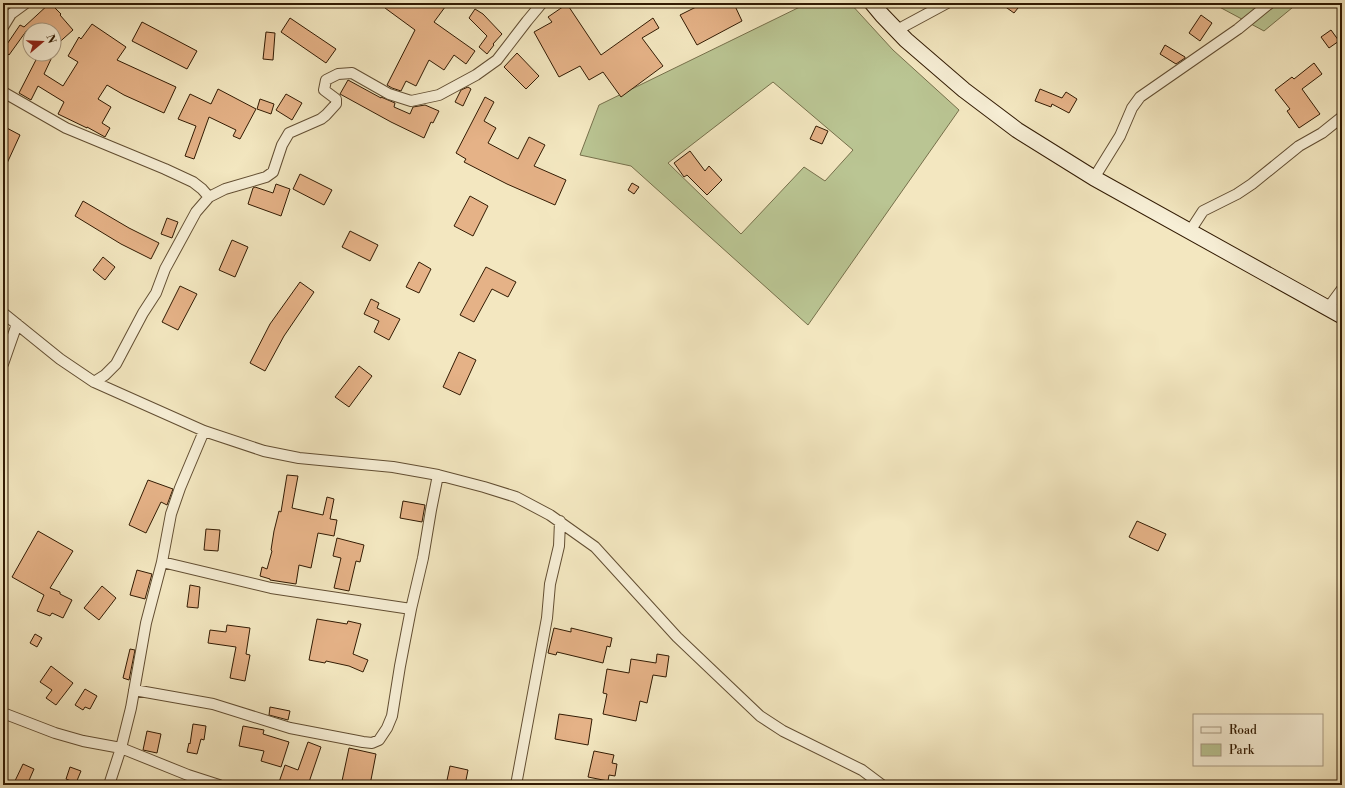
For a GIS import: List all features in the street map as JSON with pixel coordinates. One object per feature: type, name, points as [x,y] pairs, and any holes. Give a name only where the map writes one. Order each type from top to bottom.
[{"type":"main road","points":[[872,3],[906,40],[964,90],[1017,130],[1094,178],[1342,316]]},
{"type":"street","points":[[3,27],[11,14],[26,3]]},
{"type":"street","points":[[94,382],[104,376],[116,364],[143,313],[156,293],[165,269],[196,212],[209,197],[225,189],[266,177],[273,172],[282,145],[289,132],[321,119],[336,104],[336,100],[324,90],[326,80],[338,74],[352,73],[389,94],[411,101],[439,95],[476,75],[497,60],[526,21],[542,3]]},
{"type":"street","points":[[897,30],[947,3]]},
{"type":"street","points":[[1094,178],[1120,136],[1132,108],[1140,97],[1238,29],[1270,3]]},
{"type":"street","points":[[3,92],[66,128],[193,182],[209,197]]},
{"type":"street","points":[[1190,231],[1203,211],[1237,194],[1252,184],[1299,146],[1322,133],[1342,117]]},
{"type":"street","points":[[1328,308],[1342,289]]},
{"type":"street","points":[[3,313],[60,359],[94,382],[204,431],[264,451],[299,458],[393,467],[438,475],[484,487],[516,498],[550,515],[595,547],[677,637],[760,716],[783,731],[862,770],[882,785]]},
{"type":"street","points":[[3,364],[17,324]]},
{"type":"street","points":[[109,785],[114,773],[131,708],[146,623],[162,562],[171,514],[180,488],[204,431]]},
{"type":"street","points":[[134,690],[213,704],[290,728],[363,742],[372,743],[379,740],[388,728],[392,716],[400,666],[423,558],[438,475]]},
{"type":"street","points":[[516,785],[547,618],[550,584],[559,546],[560,521]]},
{"type":"street","points":[[162,562],[271,588],[411,609]]},
{"type":"street","points":[[3,712],[56,733],[83,741],[121,748],[188,775],[219,785]]},
{"type":"green space","points":[[808,3],[850,3],[893,50],[959,110],[808,325],[631,166],[580,155],[599,105]],"holes":[[[773,82],[853,150],[825,181],[804,167],[741,234],[668,163]]]},
{"type":"green space","points":[[1212,3],[1298,3],[1264,31]]},
{"type":"building","points":[[50,3],[61,14],[60,15],[73,30],[62,40],[62,22],[29,22]]},
{"type":"building","points":[[389,3],[448,3],[434,22],[475,51],[466,64],[454,55],[444,70],[429,60],[416,86],[406,81],[401,91],[392,88],[387,85],[415,30],[385,8]]},
{"type":"building","points":[[693,3],[731,3],[733,7],[735,6],[742,21],[697,45],[680,15],[696,7]]},
{"type":"building","points":[[1000,3],[1022,3],[1014,13]]},
{"type":"building","points":[[567,4],[601,55],[653,18],[659,28],[642,38],[663,66],[621,97],[603,72],[589,80],[580,66],[559,77],[534,32],[552,22],[548,17]]},
{"type":"building","points":[[475,9],[483,14],[502,34],[487,54],[479,47],[487,36],[469,18]]},
{"type":"building","points":[[1201,15],[1212,23],[1200,41],[1189,33]]},
{"type":"building","points":[[290,18],[336,49],[326,63],[281,32]]},
{"type":"building","points":[[142,22],[197,51],[187,69],[132,41]]},
{"type":"building","points":[[92,24],[126,47],[117,60],[176,87],[164,113],[124,95],[107,85],[98,99],[111,107],[102,123],[110,128],[105,137],[58,114],[64,102],[38,86],[31,100],[19,93],[35,62],[50,62],[44,74],[63,86],[78,62],[68,56],[79,37],[81,39]]},
{"type":"building","points":[[20,25],[22,26],[22,37],[9,55],[3,50]]},
{"type":"building","points":[[1331,30],[1339,41],[1329,48],[1321,37]]},
{"type":"building","points":[[266,32],[275,33],[273,60],[263,59]]},
{"type":"building","points":[[1165,45],[1185,58],[1176,64],[1160,54]]},
{"type":"building","points":[[517,53],[539,76],[526,89],[504,67]]},
{"type":"building","points":[[1314,63],[1322,74],[1302,89],[1320,114],[1299,128],[1287,111],[1290,109],[1275,90],[1292,77],[1294,79]]},
{"type":"building","points":[[348,80],[381,98],[395,103],[394,107],[410,114],[413,107],[425,105],[439,111],[433,123],[431,122],[424,138],[340,94]]},
{"type":"building","points":[[468,87],[471,89],[463,106],[455,102],[461,90]]},
{"type":"building","points":[[218,89],[256,109],[240,139],[233,136],[236,130],[209,117],[194,159],[185,156],[196,126],[178,119],[190,94],[211,104]]},
{"type":"building","points":[[1040,89],[1062,98],[1066,92],[1077,99],[1069,113],[1052,104],[1051,107],[1035,101]]},
{"type":"building","points":[[286,94],[302,103],[292,120],[276,110]]},
{"type":"building","points":[[485,97],[494,102],[484,121],[496,128],[488,143],[518,159],[529,137],[545,145],[534,166],[566,180],[555,205],[507,184],[464,162],[466,159],[456,153]]},
{"type":"building","points":[[260,99],[274,104],[271,114],[257,109]]},
{"type":"building","points":[[3,126],[20,135],[3,172]]},
{"type":"building","points":[[816,126],[828,131],[822,144],[810,139]]},
{"type":"building","points":[[690,151],[705,171],[709,166],[722,180],[707,195],[687,175],[684,177],[674,163]]},
{"type":"building","points":[[300,174],[332,190],[324,205],[293,189]]},
{"type":"building","points":[[632,183],[639,187],[634,194],[628,190]]},
{"type":"building","points":[[276,184],[290,189],[281,216],[248,204],[253,188],[255,187],[273,193]]},
{"type":"building","points":[[470,196],[488,206],[473,236],[454,226]]},
{"type":"building","points":[[83,201],[129,228],[159,243],[151,259],[121,244],[75,216]]},
{"type":"building","points":[[167,218],[178,222],[172,238],[161,234]]},
{"type":"building","points":[[350,231],[378,245],[370,261],[342,247]]},
{"type":"building","points":[[232,240],[248,247],[235,277],[219,270]]},
{"type":"building","points":[[103,257],[115,267],[105,280],[93,270]]},
{"type":"building","points":[[419,262],[431,269],[419,293],[406,287]]},
{"type":"building","points":[[486,267],[516,282],[508,297],[492,289],[474,322],[460,315]]},
{"type":"building","points":[[300,282],[314,292],[284,336],[265,371],[250,363],[270,324]]},
{"type":"building","points":[[180,286],[197,294],[178,330],[162,322]]},
{"type":"building","points":[[371,299],[379,303],[377,308],[400,319],[389,340],[374,332],[379,321],[364,314]]},
{"type":"building","points":[[459,352],[476,360],[460,395],[443,387]]},
{"type":"building","points":[[359,366],[372,376],[349,407],[335,397]]},
{"type":"building","points":[[287,475],[298,476],[292,508],[323,515],[327,497],[334,499],[330,519],[337,520],[334,536],[318,533],[311,568],[299,565],[296,584],[270,580],[260,576],[262,567],[267,569],[272,551],[274,531],[279,511],[281,512]]},
{"type":"building","points":[[148,480],[173,489],[167,505],[161,502],[146,533],[129,525]]},
{"type":"building","points":[[403,501],[425,505],[422,522],[400,518]]},
{"type":"building","points":[[1137,521],[1166,534],[1158,551],[1129,537]]},
{"type":"building","points":[[206,529],[220,530],[218,551],[204,550]]},
{"type":"building","points":[[38,531],[73,551],[50,588],[60,592],[60,594],[72,600],[63,618],[52,613],[50,616],[37,611],[44,595],[12,577]]},
{"type":"building","points":[[337,538],[364,545],[360,562],[356,561],[349,591],[334,588],[341,558],[333,556]]},
{"type":"building","points":[[137,570],[152,574],[145,599],[130,595]]},
{"type":"building","points":[[190,585],[200,587],[198,608],[187,607]]},
{"type":"building","points":[[102,586],[116,598],[99,620],[84,608]]},
{"type":"building","points":[[317,619],[347,624],[348,621],[361,624],[353,654],[368,660],[363,672],[349,666],[326,661],[325,663],[309,660]]},
{"type":"building","points":[[227,625],[250,628],[246,654],[250,655],[245,681],[230,678],[236,647],[208,643],[210,630],[226,632]]},
{"type":"building","points":[[554,628],[571,632],[571,628],[612,638],[610,647],[607,646],[603,663],[557,652],[556,655],[548,653]]},
{"type":"building","points":[[35,634],[42,638],[37,647],[30,643]]},
{"type":"building","points":[[130,649],[135,650],[129,680],[123,678]]},
{"type":"building","points":[[657,654],[669,656],[666,677],[653,675],[647,703],[640,701],[636,721],[603,714],[607,694],[603,693],[607,669],[629,673],[631,659],[656,663]]},
{"type":"building","points":[[51,666],[73,683],[56,705],[46,698],[52,690],[40,682]]},
{"type":"building","points":[[85,689],[97,696],[90,709],[85,707],[83,710],[75,705]]},
{"type":"building","points":[[270,707],[290,711],[288,720],[269,715]]},
{"type":"building","points":[[559,714],[592,719],[588,745],[555,739]]},
{"type":"building","points":[[193,724],[206,726],[204,740],[201,739],[197,754],[187,752],[189,743],[190,744]]},
{"type":"building","points":[[243,726],[264,730],[263,734],[289,742],[281,767],[261,761],[264,751],[239,746]]},
{"type":"building","points":[[147,731],[161,734],[157,753],[143,750]]},
{"type":"building","points":[[308,742],[321,747],[308,785],[278,785],[285,765],[298,770]]},
{"type":"building","points":[[349,748],[376,754],[370,785],[361,785],[342,781]]},
{"type":"building","points":[[594,751],[614,755],[612,763],[617,764],[615,776],[609,775],[608,781],[588,777]]},
{"type":"building","points":[[23,764],[34,769],[27,785],[19,785],[14,783]]},
{"type":"building","points":[[450,766],[468,770],[465,785],[446,785]]},
{"type":"building","points":[[70,767],[81,771],[76,783],[66,779]]}]
